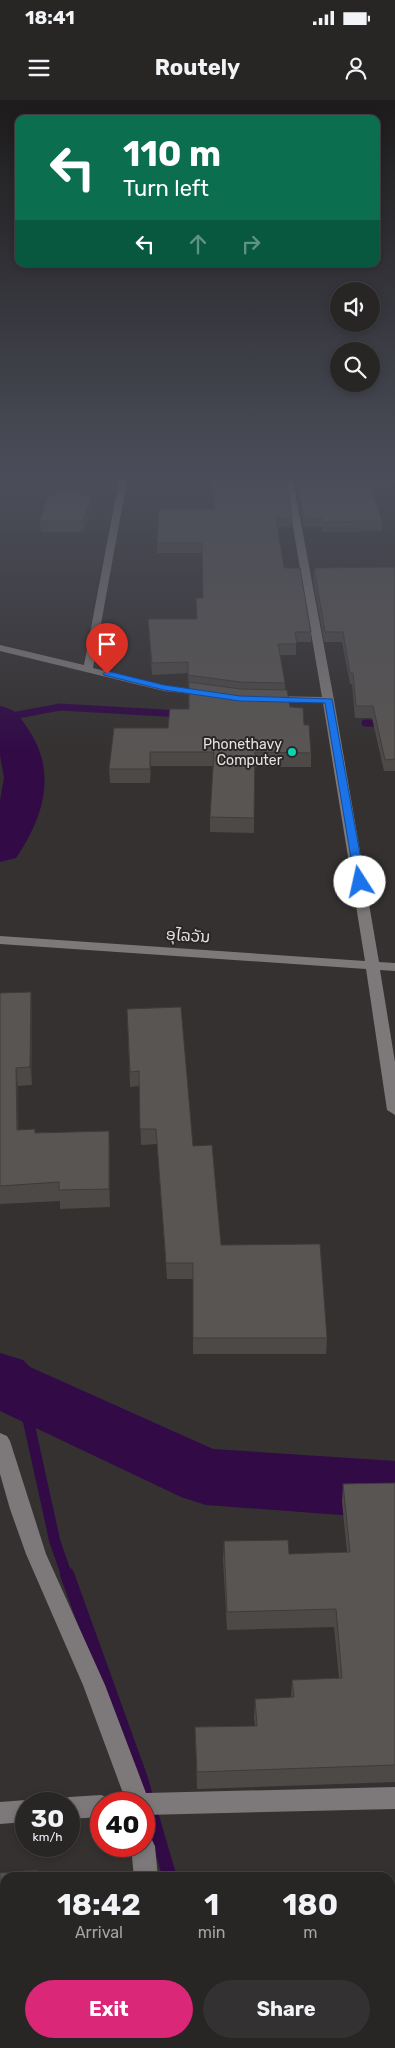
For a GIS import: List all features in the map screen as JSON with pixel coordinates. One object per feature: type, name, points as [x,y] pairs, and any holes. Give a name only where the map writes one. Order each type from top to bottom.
[{"type":"street","points":[[88,669],[106,571]]},
{"type":"street","points":[[311,571],[329,700],[395,1110]]},
{"type":"street","points":[[0,648],[164,688],[221,696]]},
{"type":"street","points":[[260,699],[329,700]]},
{"type":"street","name":"ອຸໄລວັນ","points":[[0,940],[395,968]]},
{"type":"street","points":[[0,1441],[20,1509],[36,1554],[94,1685],[136,1792]]},
{"type":"street","points":[[155,1804],[395,1798]]},
{"type":"street","points":[[0,1813],[15,1812]]},
{"type":"street","points":[[144,1857],[145,1872]]},
{"type":"building","points":[[203,571],[300,571],[311,632],[295,632],[297,644],[278,644],[285,683],[240,682],[188,675],[188,662],[152,663],[148,619],[197,619],[196,598],[203,598]]},
{"type":"building","points":[[314,571],[395,571],[395,759],[385,760],[373,706],[356,706],[353,673],[350,673],[343,632],[325,632]]},
{"type":"building","points":[[189,682],[240,689],[287,690],[290,707],[303,708],[304,725],[309,725],[311,753],[255,752],[254,818],[210,817],[214,752],[150,752],[150,769],[109,769],[114,728],[168,728],[170,709],[189,709]]},
{"type":"building","points":[[31,992],[30,1067],[16,1068],[17,1130],[35,1129],[35,1133],[109,1131],[109,1189],[59,1190],[59,1182],[0,1186],[0,993]]},
{"type":"building","points":[[181,1007],[193,1146],[212,1145],[221,1245],[320,1244],[327,1338],[193,1338],[193,1263],[166,1263],[156,1129],[140,1129],[139,1071],[130,1072],[127,1009]]},
{"type":"building","points":[[395,1483],[395,1765],[197,1772],[195,1727],[257,1726],[255,1699],[294,1697],[292,1680],[342,1678],[336,1609],[227,1612],[224,1541],[288,1540],[289,1554],[350,1552],[343,1484]]},
{"type":"building","points":[[37,1870],[37,1872],[12,1872]]},
{"type":"waterway","points":[[1,718],[60,707],[181,714]]},
{"type":"waterway","points":[[0,718],[11,733],[19,750],[25,778],[22,800],[0,849]]},
{"type":"waterway","points":[[365,723],[395,724]]},
{"type":"waterway","points":[[0,1378],[6,1385],[206,1477],[395,1490]]},
{"type":"waterway","points":[[22,1392],[55,1542],[67,1576]]},
{"type":"waterway","points":[[67,1574],[141,1779],[168,1872]]},
{"type":"place","name":"Phonethavy Computer","points":[[292,752]]},
{"type":"route","points":[[107,674],[164,688],[240,698],[329,700],[360,882]]}]
